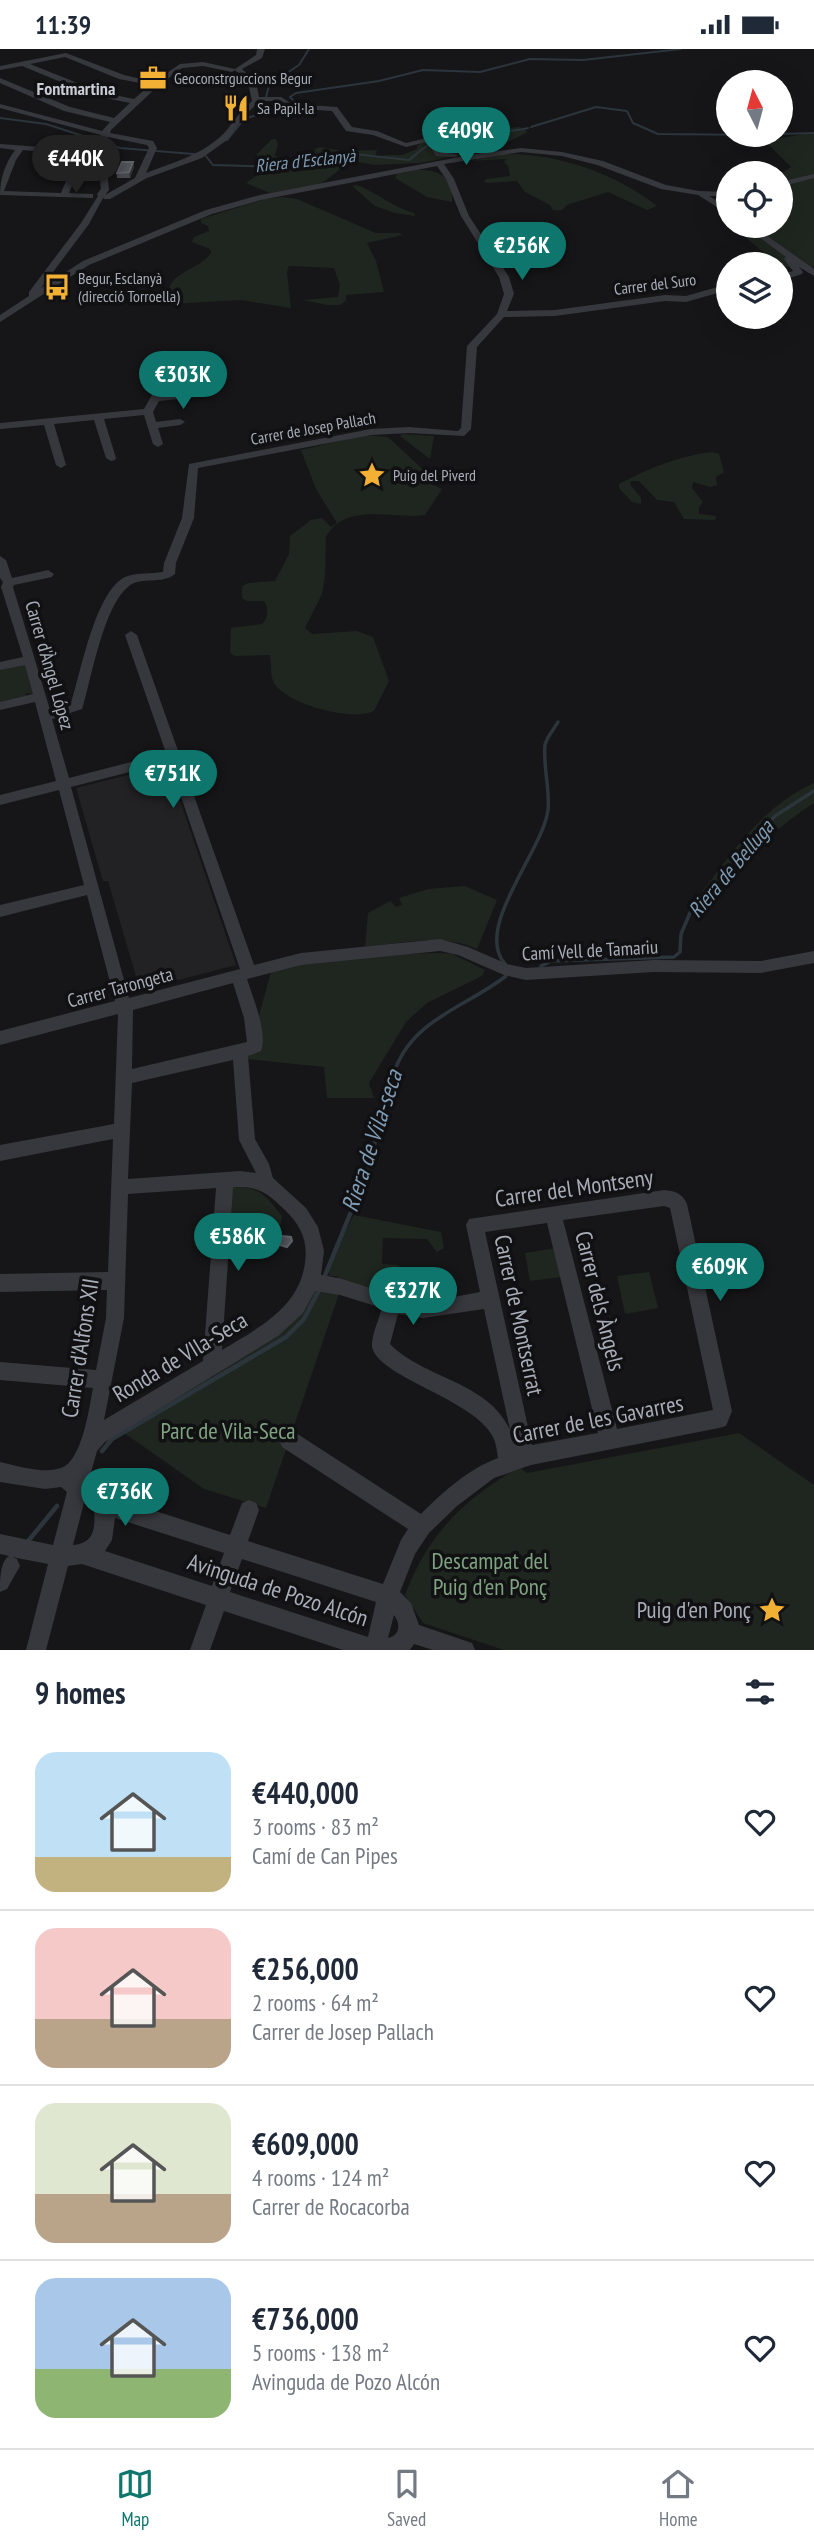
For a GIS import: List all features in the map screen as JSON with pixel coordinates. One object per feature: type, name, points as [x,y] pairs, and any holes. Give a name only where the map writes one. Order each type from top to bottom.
[{"type":"street","points":[[235,68],[259,56],[261,49]]},
{"type":"street","points":[[0,68],[66,55],[130,79],[155,84]]},
{"type":"street","points":[[20,62],[98,94],[136,102]]},
{"type":"street","points":[[21,147],[12,160],[0,191],[99,198],[141,175],[201,154],[228,134],[242,113],[254,104],[252,82],[235,68],[203,64],[184,65],[155,84],[136,102],[117,121],[102,143],[98,159],[103,169],[105,188],[99,198],[50,268],[49,284]]},
{"type":"street","points":[[0,80],[67,109],[117,121]]},
{"type":"street","points":[[255,99],[281,99],[288,105],[334,109],[346,127],[364,136],[410,145],[431,141],[438,153],[447,155],[517,141],[525,148]]},
{"type":"street","points":[[0,106],[102,143]]},
{"type":"street","points":[[0,145],[82,152],[102,143],[147,141],[152,144],[152,151],[141,175]]},
{"type":"street","points":[[0,319],[49,284],[113,250],[230,204],[502,151],[525,148],[551,152],[600,163],[649,183],[695,193],[716,194]]},
{"type":"street","points":[[64,195],[82,152]]},
{"type":"street","points":[[439,163],[450,179],[465,216],[504,277],[509,294],[502,314]]},
{"type":"street","points":[[793,182],[814,176]]},
{"type":"street","points":[[695,193],[716,204]]},
{"type":"street","points":[[765,238],[784,252]]},
{"type":"street","points":[[793,258],[814,273]]},
{"type":"street","points":[[50,268],[56,274],[77,269]]},
{"type":"street","name":"Carrer del Suro","points":[[502,314],[547,313],[665,298],[686,299],[716,290]]},
{"type":"street","name":"Carrer de Josep Pallach","points":[[46,716],[69,710],[78,704],[91,648],[119,587],[131,579],[169,574],[170,563],[188,518],[191,467],[372,432],[409,430],[462,433],[466,429],[472,346],[502,314]]},
{"type":"street","points":[[148,412],[162,386]]},
{"type":"street","points":[[156,398],[206,393]]},
{"type":"street","points":[[0,426],[148,412]]},
{"type":"street","points":[[148,412],[158,444]]},
{"type":"street","points":[[98,418],[111,458]]},
{"type":"street","points":[[153,425],[180,422]]},
{"type":"street","points":[[49,423],[61,465]]},
{"type":"street","name":"Carrer d'Àngel López","points":[[0,560],[4,582],[30,660],[93,888]]},
{"type":"street","points":[[4,582],[48,574]]},
{"type":"street","points":[[124,1077],[240,1052],[255,1046],[243,974],[131,635]]},
{"type":"street","points":[[0,666],[30,660]]},
{"type":"street","points":[[0,706],[40,697]]},
{"type":"street","points":[[0,800],[173,756]]},
{"type":"street","points":[[0,911],[93,888]]},
{"type":"street","name":"Carrer d'Alfons XII","points":[[36,1650],[52,1555],[78,1484],[103,1380],[115,1318],[118,1280],[125,1006],[93,888]]},
{"type":"street","name":"Camí Vell de Tamariu","points":[[243,974],[315,956],[440,945],[455,947],[513,973],[526,974],[654,966],[761,967],[814,957]]},
{"type":"street","name":"Carrer Tarongeta","points":[[0,1038],[243,974]]},
{"type":"street","points":[[121,1187],[225,1180],[265,1182],[263,1169],[247,1140],[240,1052]]},
{"type":"street","points":[[0,1153],[122,1130]]},
{"type":"street","points":[[212,1364],[225,1180]]},
{"type":"street","name":"Ronda de VIla-Seca","points":[[57,1481],[77,1471],[98,1435],[272,1330],[289,1316],[303,1298],[309,1282],[315,1240],[308,1223],[265,1182]]},
{"type":"street","name":"Carrer del Montseny","points":[[475,1225],[664,1198],[673,1199],[678,1204],[723,1411]]},
{"type":"street","name":"Carrer dels Àngels","points":[[553,1214],[610,1441]]},
{"type":"street","name":"Carrer de Montserrat","points":[[475,1225],[491,1299],[517,1460]]},
{"type":"street","points":[[0,1283],[88,1283],[118,1280]]},
{"type":"street","points":[[309,1282],[340,1286],[392,1303],[424,1309],[491,1299]]},
{"type":"street","points":[[392,1303],[381,1344],[383,1351],[416,1375],[461,1396],[492,1419],[517,1460]]},
{"type":"street","points":[[0,1371],[103,1380]]},
{"type":"street","name":"Carrer de les Gavarres","points":[[375,1650],[388,1596],[408,1547],[422,1526],[450,1499],[488,1471],[517,1460],[719,1419],[723,1411]]},
{"type":"street","points":[[289,1440],[422,1526]]},
{"type":"street","points":[[0,1472],[96,1488],[105,1505],[102,1537],[94,1549],[85,1555],[71,1558],[0,1544]]},
{"type":"street","name":"Avinguda de Pozo Alcón","points":[[85,1555],[375,1650],[393,1648],[402,1642],[409,1632],[407,1614],[400,1602],[388,1596],[105,1505]]},
{"type":"street","points":[[200,1650],[249,1510]]},
{"type":"street","points":[[409,1632],[465,1650]]},
{"type":"shaded area","points":[[168,765],[236,965],[140,990],[108,881],[103,881],[76,788]]},
{"type":"green space","points":[[520,127],[528,132],[508,142],[479,144],[450,157],[420,163],[375,165],[351,161],[321,184],[270,193],[246,183],[256,176],[257,170],[268,164],[268,158],[257,157],[257,154],[272,139],[276,139],[278,144],[275,154],[278,160],[296,164],[314,158],[315,149],[320,147],[343,151],[377,150],[375,156],[383,158],[385,155],[402,155],[417,149],[417,146],[429,138],[426,134]]},
{"type":"green space","points":[[814,132],[814,267],[793,267],[793,252],[763,252],[746,238],[793,238],[793,161],[785,161],[771,147],[793,147],[793,136]]},
{"type":"green space","points":[[501,154],[543,157],[584,167],[622,183],[657,206],[647,210],[608,192],[567,205],[562,210],[553,210],[550,205],[525,192],[517,181],[484,183],[486,179],[510,176],[508,166],[504,162],[506,159],[470,161]]},
{"type":"green space","points":[[416,170],[431,171],[443,176],[450,186],[452,202],[427,197],[395,178],[397,174]]},
{"type":"green space","points":[[357,185],[414,213],[415,216],[375,206],[352,186]]},
{"type":"green space","points":[[265,199],[297,199],[376,233],[403,235],[367,243],[376,261],[384,292],[346,295],[346,301],[340,305],[303,300],[338,297],[340,285],[334,268],[289,266],[287,272],[291,308],[240,300],[170,304],[169,293],[175,279],[205,260],[211,253],[210,249],[192,242],[194,237],[209,231],[208,226],[201,223],[201,219]]},
{"type":"green space","points":[[365,435],[388,437],[426,472],[429,483],[442,489],[425,515],[358,516],[345,519],[326,537],[322,594],[305,628],[312,634],[357,631],[373,637],[389,681],[374,711],[364,714],[338,713],[308,705],[284,693],[272,679],[270,655],[235,656],[230,653],[231,628],[262,624],[266,619],[267,606],[264,601],[247,601],[242,598],[242,586],[275,581],[289,554],[290,536],[311,520],[322,518],[331,527],[337,523],[316,489],[301,450]]},
{"type":"green space","points":[[400,436],[434,436],[430,459]]},
{"type":"green space","points":[[713,452],[719,454],[724,472],[716,477],[717,485],[710,487],[693,482],[692,488],[703,502],[699,507],[699,514],[716,516],[715,520],[684,519],[674,502],[657,500],[639,481],[631,481],[630,484],[641,498],[641,504],[632,502],[619,488],[619,484],[665,463]]},
{"type":"green space","points":[[26,664],[34,694],[26,693],[26,696],[0,702],[0,669]]},
{"type":"green space","points":[[814,783],[814,803],[756,849],[706,903],[698,904],[696,900],[721,866],[762,819],[795,793]]},
{"type":"green space","points":[[465,886],[497,900],[477,949],[436,940],[365,947],[368,913],[390,901],[396,907],[402,905],[399,898],[428,889]]},
{"type":"green space","points":[[452,954],[485,970],[482,976],[427,1003],[406,1022],[369,1083],[374,1098],[327,1098],[324,1067],[247,1059],[272,968],[366,955]]},
{"type":"green space","points":[[231,1187],[256,1190],[266,1197],[282,1216],[279,1231],[271,1238],[228,1235]]},
{"type":"green space","points":[[354,1215],[441,1232],[444,1248],[437,1252],[427,1239],[383,1238],[382,1264],[399,1265],[392,1295],[339,1283],[337,1276],[329,1276],[330,1260]]},
{"type":"green space","points":[[556,1248],[561,1277],[530,1281],[525,1253]]},
{"type":"green space","points":[[649,1272],[658,1308],[625,1314],[617,1276]]},
{"type":"green space","name":"Parc de Vila-Seca","points":[[311,1287],[340,1291],[266,1508],[204,1489],[117,1428],[280,1331]]},
{"type":"green space","name":"Descampat del Puig d'en Ponç","points":[[739,1433],[814,1485],[814,1650],[504,1650],[423,1623],[405,1595],[425,1553],[450,1520],[481,1492],[519,1467],[527,1473]]},
{"type":"building","points":[[122,162],[133,162],[129,172],[117,173]]},
{"type":"building","points":[[282,1236],[291,1237],[292,1241],[287,1247],[280,1245]]},
{"type":"waterway","name":"Riera d'Esclanyà","points":[[258,113],[265,102],[269,85],[299,65],[309,49]]},
{"type":"waterway","points":[[227,140],[244,119],[296,103],[290,97],[296,93],[379,81],[423,70],[480,72],[530,59],[583,60],[681,49]]},
{"type":"waterway","name":"Riera d'Esclanyà","points":[[531,127],[596,107],[627,111],[633,123],[658,134],[716,135]]},
{"type":"waterway","name":"Riera d'Esclanyà","points":[[0,118],[46,124],[120,148],[205,155],[213,165],[276,167],[320,162],[328,155],[354,154],[409,160],[428,145],[441,139],[528,128]]},
{"type":"waterway","name":"Riera d'Esclanyà","points":[[793,134],[814,133]]},
{"type":"waterway","name":"Riera de Vila-seca","points":[[505,964],[497,949],[498,931],[503,910],[535,846],[548,810],[545,745],[558,722]]},
{"type":"waterway","name":"Riera de Belluga","points":[[541,966],[551,961],[674,957],[680,952],[681,934],[690,913],[775,816],[814,791]]},
{"type":"waterway","name":"Riera de Vila-seca","points":[[393,1076],[401,1057],[425,1028],[506,976]]},
{"type":"waterway","name":"Riera de Vila-seca","points":[[324,1278],[364,1180],[394,1074]]},
{"type":"waterway","name":"Riera de Vila-seca","points":[[102,1451],[112,1439],[286,1337],[304,1319],[320,1288]]},
{"type":"waterway","points":[[29,1540],[57,1506]]},
{"type":"place","name":"Geoconstrguccions Begur","points":[[153,78]]},
{"type":"place","name":"Sa Papil·la","points":[[236,108]]},
{"type":"place","name":"Begur, Esclanyà (direcció Torroella)","points":[[57,287]]},
{"type":"place","name":"Puig del Piverd","points":[[372,475]]},
{"type":"place","name":"Puig d'en Ponç","points":[[772,1610]]},
{"type":"district","name":"Fontmartina","points":[[76,89]]}]
